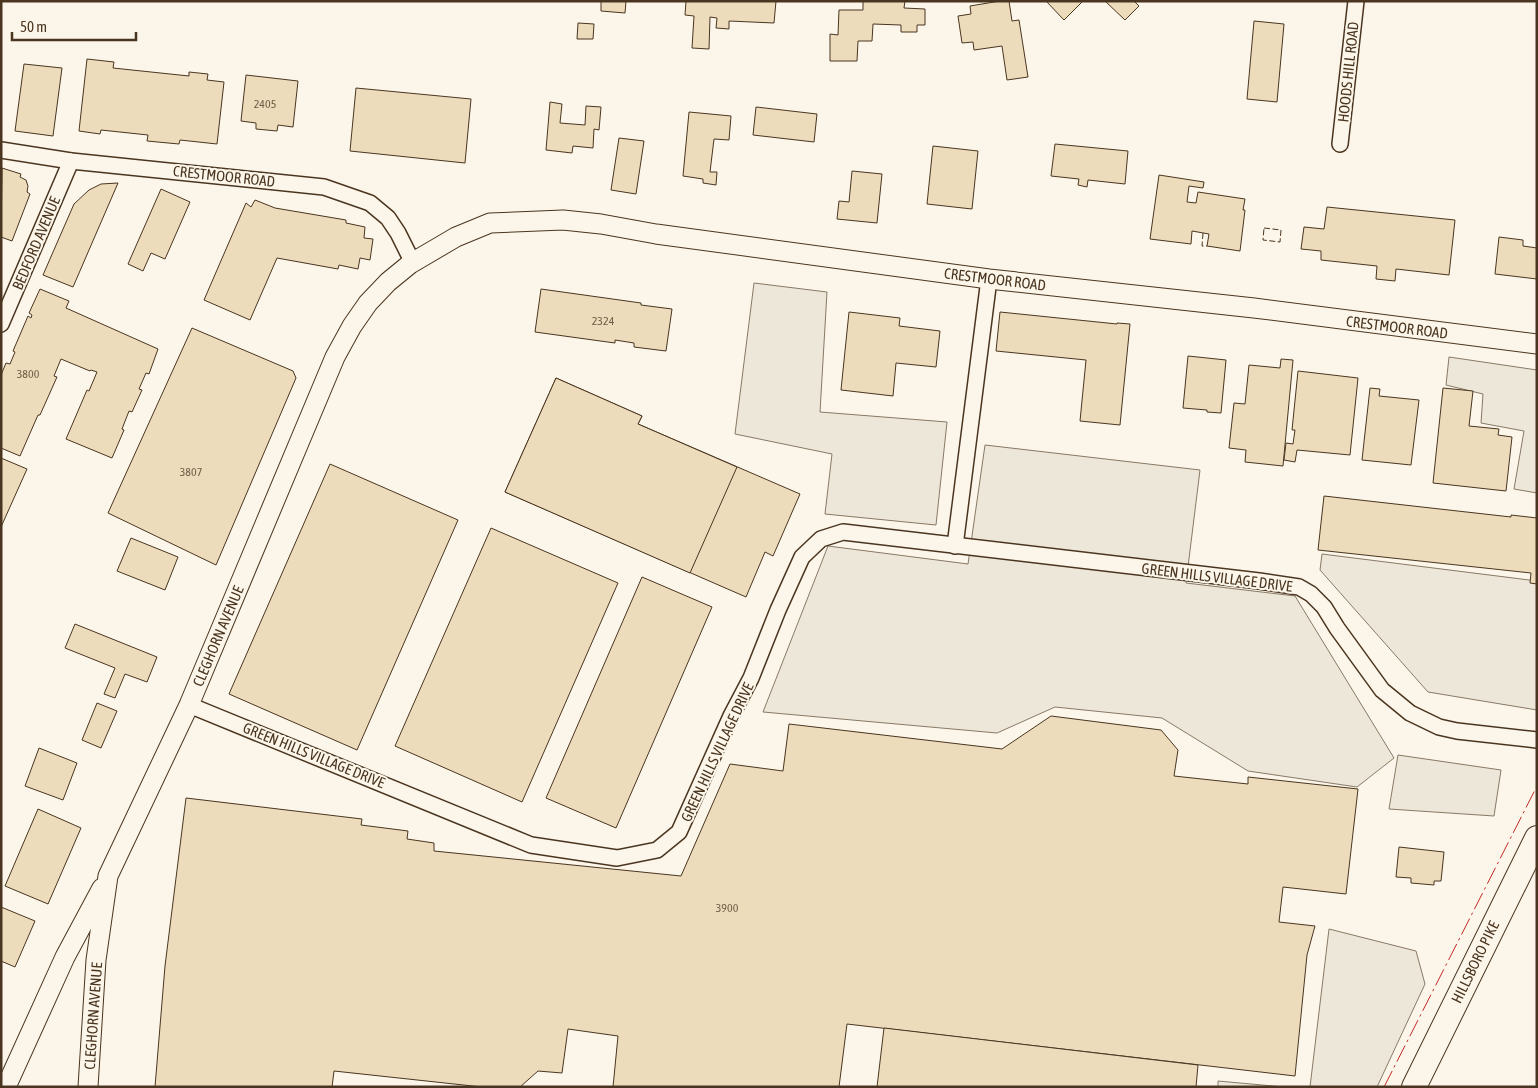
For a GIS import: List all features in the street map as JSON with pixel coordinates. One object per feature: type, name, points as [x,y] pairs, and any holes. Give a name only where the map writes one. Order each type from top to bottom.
[{"type":"main road","name":"HILLSBORO PIKE","points":[[1414,1087],[1537,838]]},
{"type":"street","name":"HOODS HILL ROAD","points":[[1340,144],[1356,1]]},
{"type":"street","name":"CRESTMOOR ROAD","points":[[1,150],[71,161],[324,186],[370,203],[388,218],[398,232],[413,263]]},
{"type":"street","name":"BEDFORD AVENUE","points":[[1,324],[71,161]]},
{"type":"street","name":"CRESTMOOR ROAD","points":[[456,237],[490,224],[563,220],[989,279],[1254,308],[1537,344]]},
{"type":"street","name":"CLEGHORN AVENUE","points":[[88,1087],[96,960],[108,876],[189,705],[335,357],[352,326],[368,303],[388,282],[413,263],[456,237]]},
{"type":"street","points":[[955,546],[989,279]]},
{"type":"street","name":"GREEN HILLS VILLAGE DRIVE","points":[[189,705],[531,844],[617,858],[657,850],[679,832],[731,716],[751,678],[778,610],[802,557],[821,539],[844,532],[1259,580],[1298,587],[1311,594],[1324,607],[1382,690],[1410,713],[1439,727],[1457,731],[1537,740]]},
{"type":"street","points":[[6,1087],[65,957],[108,876]]},
{"type":"shaded area","points":[[754,283],[827,292],[820,412],[947,422],[936,525],[825,514],[832,454],[735,434]]},
{"type":"shaded area","points":[[1449,357],[1537,370],[1537,493],[1514,489],[1524,431],[1481,423],[1483,394],[1446,385]]},
{"type":"shaded area","points":[[985,445],[1200,470],[1186,583],[1295,596],[1394,758],[1357,787],[1248,771],[1162,718],[1055,707],[997,733],[763,712],[828,546],[968,564]]},
{"type":"shaded area","points":[[1322,554],[1537,581],[1537,710],[1428,692],[1320,570]]},
{"type":"shaded area","points":[[1398,755],[1501,770],[1494,816],[1389,809]]},
{"type":"shaded area","points":[[1329,929],[1416,951],[1425,984],[1377,1087],[1310,1087]]},
{"type":"shaded area","points":[[1218,1081],[1284,1087],[1218,1087]]},
{"type":"building","points":[[601,1],[626,1],[625,13],[601,11]]},
{"type":"building","points":[[686,1],[776,1],[774,23],[729,21],[729,29],[716,28],[717,18],[710,17],[709,49],[692,48],[694,16],[685,15]]},
{"type":"building","points":[[863,1],[905,1],[904,8],[925,9],[925,25],[917,25],[917,32],[901,32],[901,25],[873,24],[872,41],[858,41],[857,61],[830,61],[830,34],[838,35],[839,10],[863,10]]},
{"type":"building","points":[[1009,1],[1012,21],[1019,20],[1028,77],[1007,80],[1002,46],[974,50],[973,42],[962,43],[958,16],[971,14],[970,6]]},
{"type":"building","points":[[1046,1],[1083,1],[1064,20]]},
{"type":"building","points":[[1105,1],[1134,1],[1139,6],[1125,20]]},
{"type":"building","points":[[1254,21],[1284,24],[1277,102],[1247,99]]},
{"type":"building","points":[[578,23],[594,24],[593,39],[577,39]]},
{"type":"building","points":[[87,59],[114,62],[113,68],[189,76],[189,72],[208,74],[207,80],[224,82],[217,144],[180,140],[179,144],[147,141],[148,135],[101,130],[100,134],[79,131]]},
{"type":"building","points":[[24,64],[62,68],[53,136],[15,131]]},
{"type":"building","points":[[246,75],[298,81],[293,127],[278,125],[277,131],[256,129],[256,123],[241,121]]},
{"type":"building","points":[[356,88],[471,99],[465,163],[350,151]]},
{"type":"building","points":[[550,102],[562,104],[560,123],[585,125],[586,106],[601,107],[599,130],[594,129],[593,148],[573,146],[572,153],[546,150]]},
{"type":"building","points":[[756,107],[817,114],[814,142],[753,135]]},
{"type":"building","points":[[689,112],[731,116],[729,140],[714,139],[710,172],[717,172],[716,185],[703,183],[703,179],[683,176]]},
{"type":"building","points":[[619,138],[644,141],[636,194],[611,190]]},
{"type":"building","points":[[1055,144],[1128,151],[1125,184],[1088,180],[1087,187],[1078,185],[1079,179],[1051,176]]},
{"type":"building","points":[[933,146],[978,151],[972,209],[927,204]]},
{"type":"building","points":[[2,168],[21,174],[20,177],[26,180],[27,192],[30,194],[12,241],[1,237]]},
{"type":"building","points":[[852,171],[882,174],[877,223],[837,219],[839,201],[849,202]]},
{"type":"building","points":[[1159,175],[1204,182],[1203,188],[1189,186],[1187,202],[1196,203],[1198,192],[1245,199],[1240,251],[1207,246],[1209,234],[1192,231],[1191,244],[1150,239]]},
{"type":"building","points":[[118,183],[73,287],[43,275],[74,204],[89,190],[101,184]]},
{"type":"building","points":[[161,189],[190,202],[165,259],[151,253],[143,271],[128,264]]},
{"type":"building","points":[[255,200],[275,208],[346,220],[346,223],[365,227],[364,238],[373,239],[370,260],[360,258],[358,269],[339,265],[338,269],[277,258],[250,320],[204,300],[246,203],[251,207]]},
{"type":"building","points":[[1327,207],[1455,220],[1449,275],[1396,269],[1395,281],[1376,279],[1377,266],[1321,260],[1321,251],[1301,249],[1304,227],[1324,229]]},
{"type":"building","points":[[1499,237],[1523,240],[1523,246],[1537,248],[1537,279],[1495,274]]},
{"type":"building","points":[[40,289],[69,301],[66,308],[158,349],[149,374],[146,373],[139,389],[142,390],[132,412],[129,411],[122,429],[124,430],[112,458],[66,439],[87,390],[89,391],[97,372],[61,359],[54,376],[57,377],[20,456],[1,448],[1,375],[6,363],[10,364],[15,352],[13,351],[28,316],[31,318],[32,315],[29,313]]},
{"type":"building","points":[[541,289],[672,309],[666,351],[634,347],[634,343],[615,340],[615,343],[535,332]]},
{"type":"building","points":[[849,312],[900,318],[899,326],[940,331],[936,367],[896,363],[893,396],[841,390]]},
{"type":"building","points":[[1000,312],[1130,324],[1120,425],[1080,421],[1086,360],[996,351]]},
{"type":"building","points":[[192,328],[293,371],[296,378],[216,565],[108,513]]},
{"type":"building","points":[[1188,356],[1226,360],[1221,413],[1183,408]]},
{"type":"building","points":[[1281,359],[1293,360],[1283,466],[1245,462],[1246,450],[1229,448],[1234,403],[1245,404],[1249,365],[1280,368]]},
{"type":"building","points":[[1298,371],[1358,378],[1350,455],[1297,450],[1295,462],[1284,460],[1286,443],[1293,444],[1295,430],[1292,430]]},
{"type":"building","points":[[556,378],[642,416],[638,424],[800,494],[773,556],[765,552],[746,597],[505,492]]},
{"type":"building","points":[[556,378],[642,416],[638,424],[737,467],[690,573],[505,492]]},
{"type":"building","points":[[1370,388],[1380,389],[1379,396],[1419,400],[1411,465],[1362,460]]},
{"type":"building","points":[[1443,388],[1473,391],[1469,426],[1499,429],[1498,435],[1512,437],[1506,491],[1433,483]]},
{"type":"building","points":[[1,458],[27,469],[1,527]]},
{"type":"building","points":[[330,464],[458,520],[357,750],[229,694]]},
{"type":"building","points":[[1324,496],[1511,517],[1511,515],[1537,518],[1537,584],[1530,583],[1531,573],[1318,550]]},
{"type":"building","points":[[491,528],[618,583],[522,802],[395,746]]},
{"type":"building","points":[[131,538],[178,557],[165,590],[117,571]]},
{"type":"building","points":[[642,577],[712,607],[616,828],[546,798]]},
{"type":"building","points":[[75,624],[157,657],[147,682],[125,674],[115,698],[104,694],[115,668],[65,648]]},
{"type":"building","points":[[97,703],[117,711],[101,748],[82,740]]},
{"type":"building","points":[[1051,716],[1161,730],[1178,750],[1174,776],[1248,784],[1248,777],[1358,789],[1346,894],[1283,887],[1279,922],[1315,926],[1307,955],[1295,1076],[847,1024],[839,1087],[613,1087],[618,1036],[568,1029],[562,1073],[538,1071],[520,1087],[482,1087],[334,1071],[332,1087],[155,1087],[165,966],[186,798],[362,819],[361,825],[408,831],[407,839],[434,843],[434,851],[681,876],[730,764],[783,771],[789,724],[1002,749]]},
{"type":"building","points":[[39,748],[77,763],[63,800],[25,786]]},
{"type":"building","points":[[38,809],[81,828],[48,904],[5,886]]},
{"type":"building","points":[[1399,847],[1444,852],[1441,881],[1434,881],[1434,885],[1411,883],[1411,878],[1396,877]]},
{"type":"building","points":[[1,907],[35,921],[15,967],[1,961]]},
{"type":"building","points":[[884,1028],[1198,1065],[1196,1087],[877,1087]]},
{"type":"fence","points":[[1264,228],[1281,230],[1280,242],[1263,240],[1264,228]]},
{"type":"fence","points":[[1203,233],[1202,246],[1207,246]]},
{"type":"power","points":[[1384,1087],[1537,786]]}]
